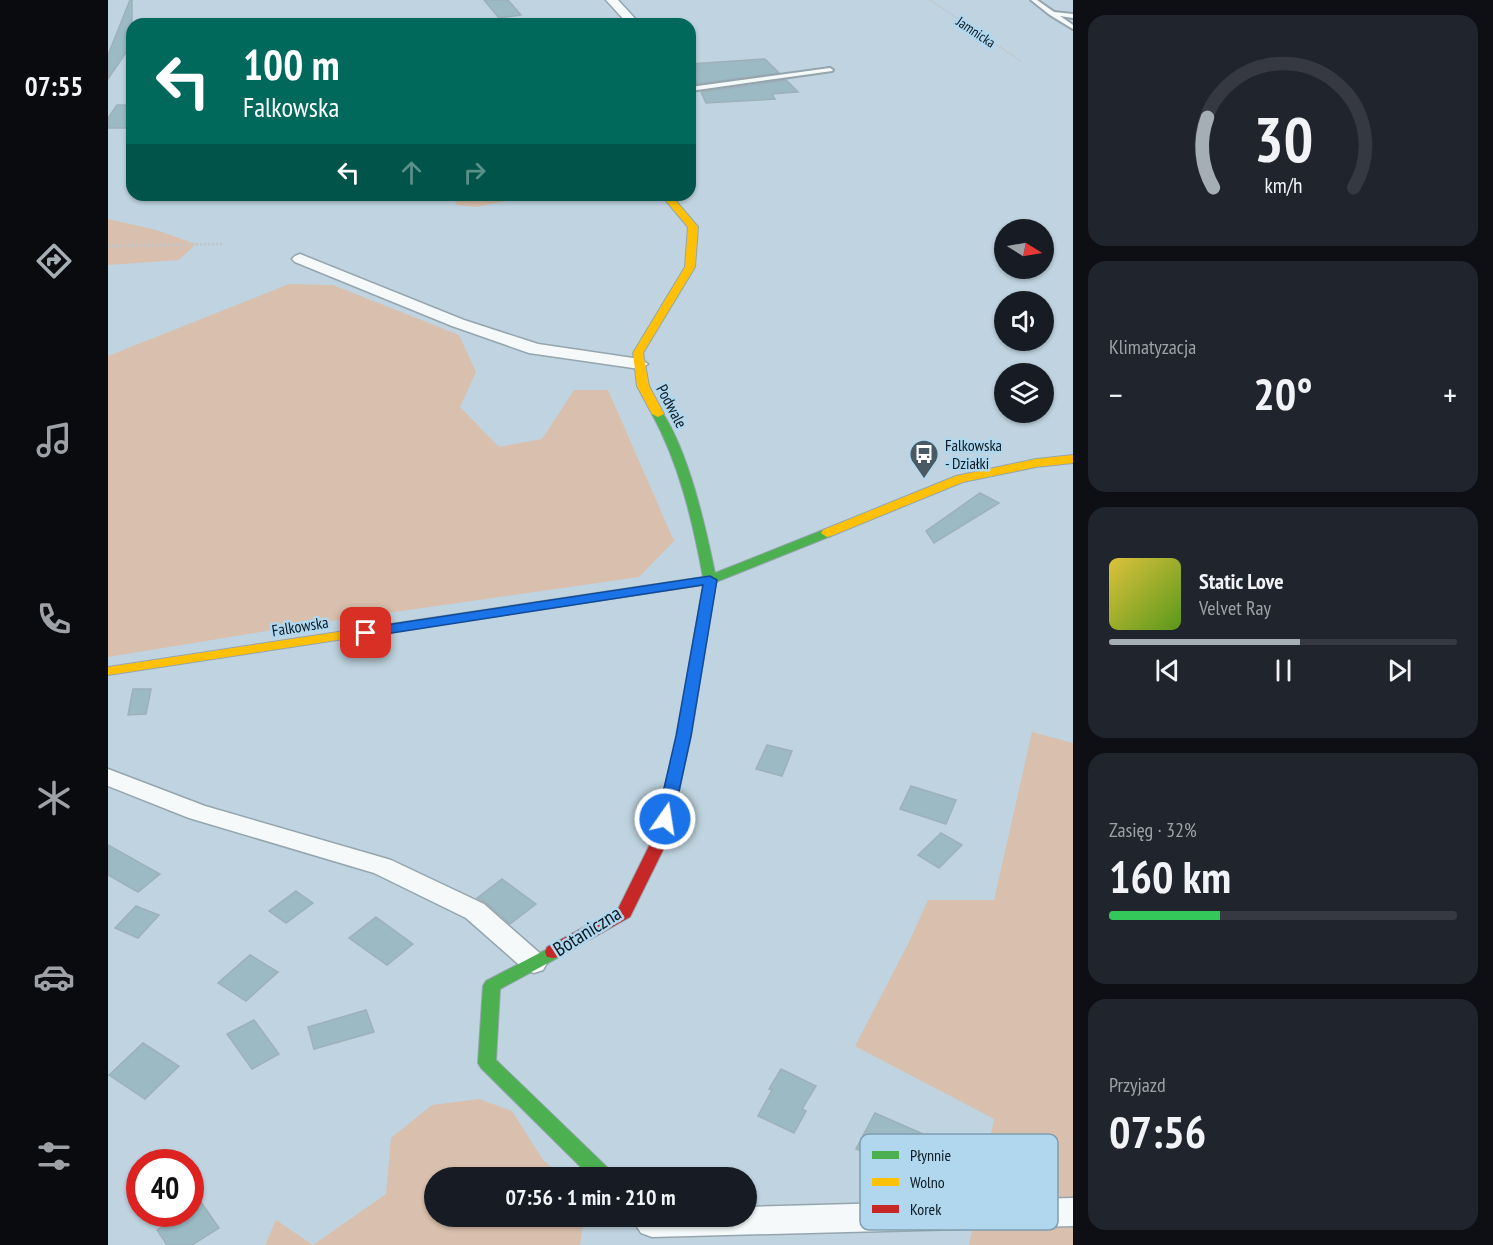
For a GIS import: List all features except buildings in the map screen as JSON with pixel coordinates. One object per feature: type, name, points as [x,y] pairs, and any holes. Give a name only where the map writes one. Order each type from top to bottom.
[{"type":"street","points":[[612,0],[628,18]]},
{"type":"street","name":"Podwale","points":[[671,201],[693,227],[690,267],[638,353],[643,386],[672,439],[702,539],[710,580]]},
{"type":"street","points":[[300,259],[458,323],[540,350],[640,364]]},
{"type":"street","name":"Falkowska","points":[[108,671],[710,580],[960,479],[1036,463],[1073,459]]},
{"type":"street","name":"Botaniczna","points":[[594,1167],[487,1063],[492,986],[624,913],[660,840],[684,736],[710,580]]},
{"type":"street","points":[[108,777],[196,812],[382,866],[475,911],[534,963]]},
{"type":"street","points":[[1058,1212],[1073,1212]]},
{"type":"street","points":[[757,1220],[860,1218]]},
{"type":"lane","points":[[1034,0],[1073,27]]},
{"type":"lane","points":[[1052,14],[1073,16]]},
{"type":"lane","points":[[696,88],[830,70]]},
{"type":"path","name":"Jamnicka","points":[[930,0],[1022,62]]},
{"type":"path","points":[[108,246],[224,244]]},
{"type":"shaded area","points":[[455,201],[506,201],[476,207],[457,205]]},
{"type":"shaded area","points":[[108,219],[156,230],[196,244],[179,260],[108,265]]},
{"type":"shaded area","points":[[289,284],[333,285],[459,335],[476,372],[460,407],[499,447],[542,439],[574,390],[608,390],[674,541],[639,577],[303,625],[108,657],[108,356]]},
{"type":"shaded area","points":[[1032,732],[1073,743],[1073,1245],[969,1245],[972,1230],[1058,1230],[1058,1134],[991,1134],[994,1119],[855,1046],[928,900],[994,900]]},
{"type":"shaded area","points":[[479,1099],[512,1111],[543,1160],[551,1167],[424,1167],[424,1227],[583,1227],[580,1245],[313,1245],[386,1194],[391,1138],[432,1105]]},
{"type":"shaded area","points":[[276,1220],[313,1245],[265,1245]]},
{"type":"traffic: fast","points":[[658,414],[672,439],[702,539],[710,580],[684,736],[666,813]]},
{"type":"traffic: fast","points":[[404,626],[710,580],[827,533]]},
{"type":"traffic: fast","points":[[553,952],[492,986],[487,1063],[594,1167]]},
{"type":"traffic: slow","points":[[658,414],[643,386],[638,353],[690,267],[693,227],[671,201]]},
{"type":"traffic: slow","points":[[827,533],[960,479],[1036,463],[1073,459]]},
{"type":"traffic: slow","points":[[108,671],[404,626]]},
{"type":"traffic: jam","points":[[553,952],[624,913],[660,840],[666,813]]},
{"type":"place","name":"Falkowska - Działki","points":[[924,480]]},
{"type":"route","points":[[366,633],[710,580],[684,736],[665,819]]}]
